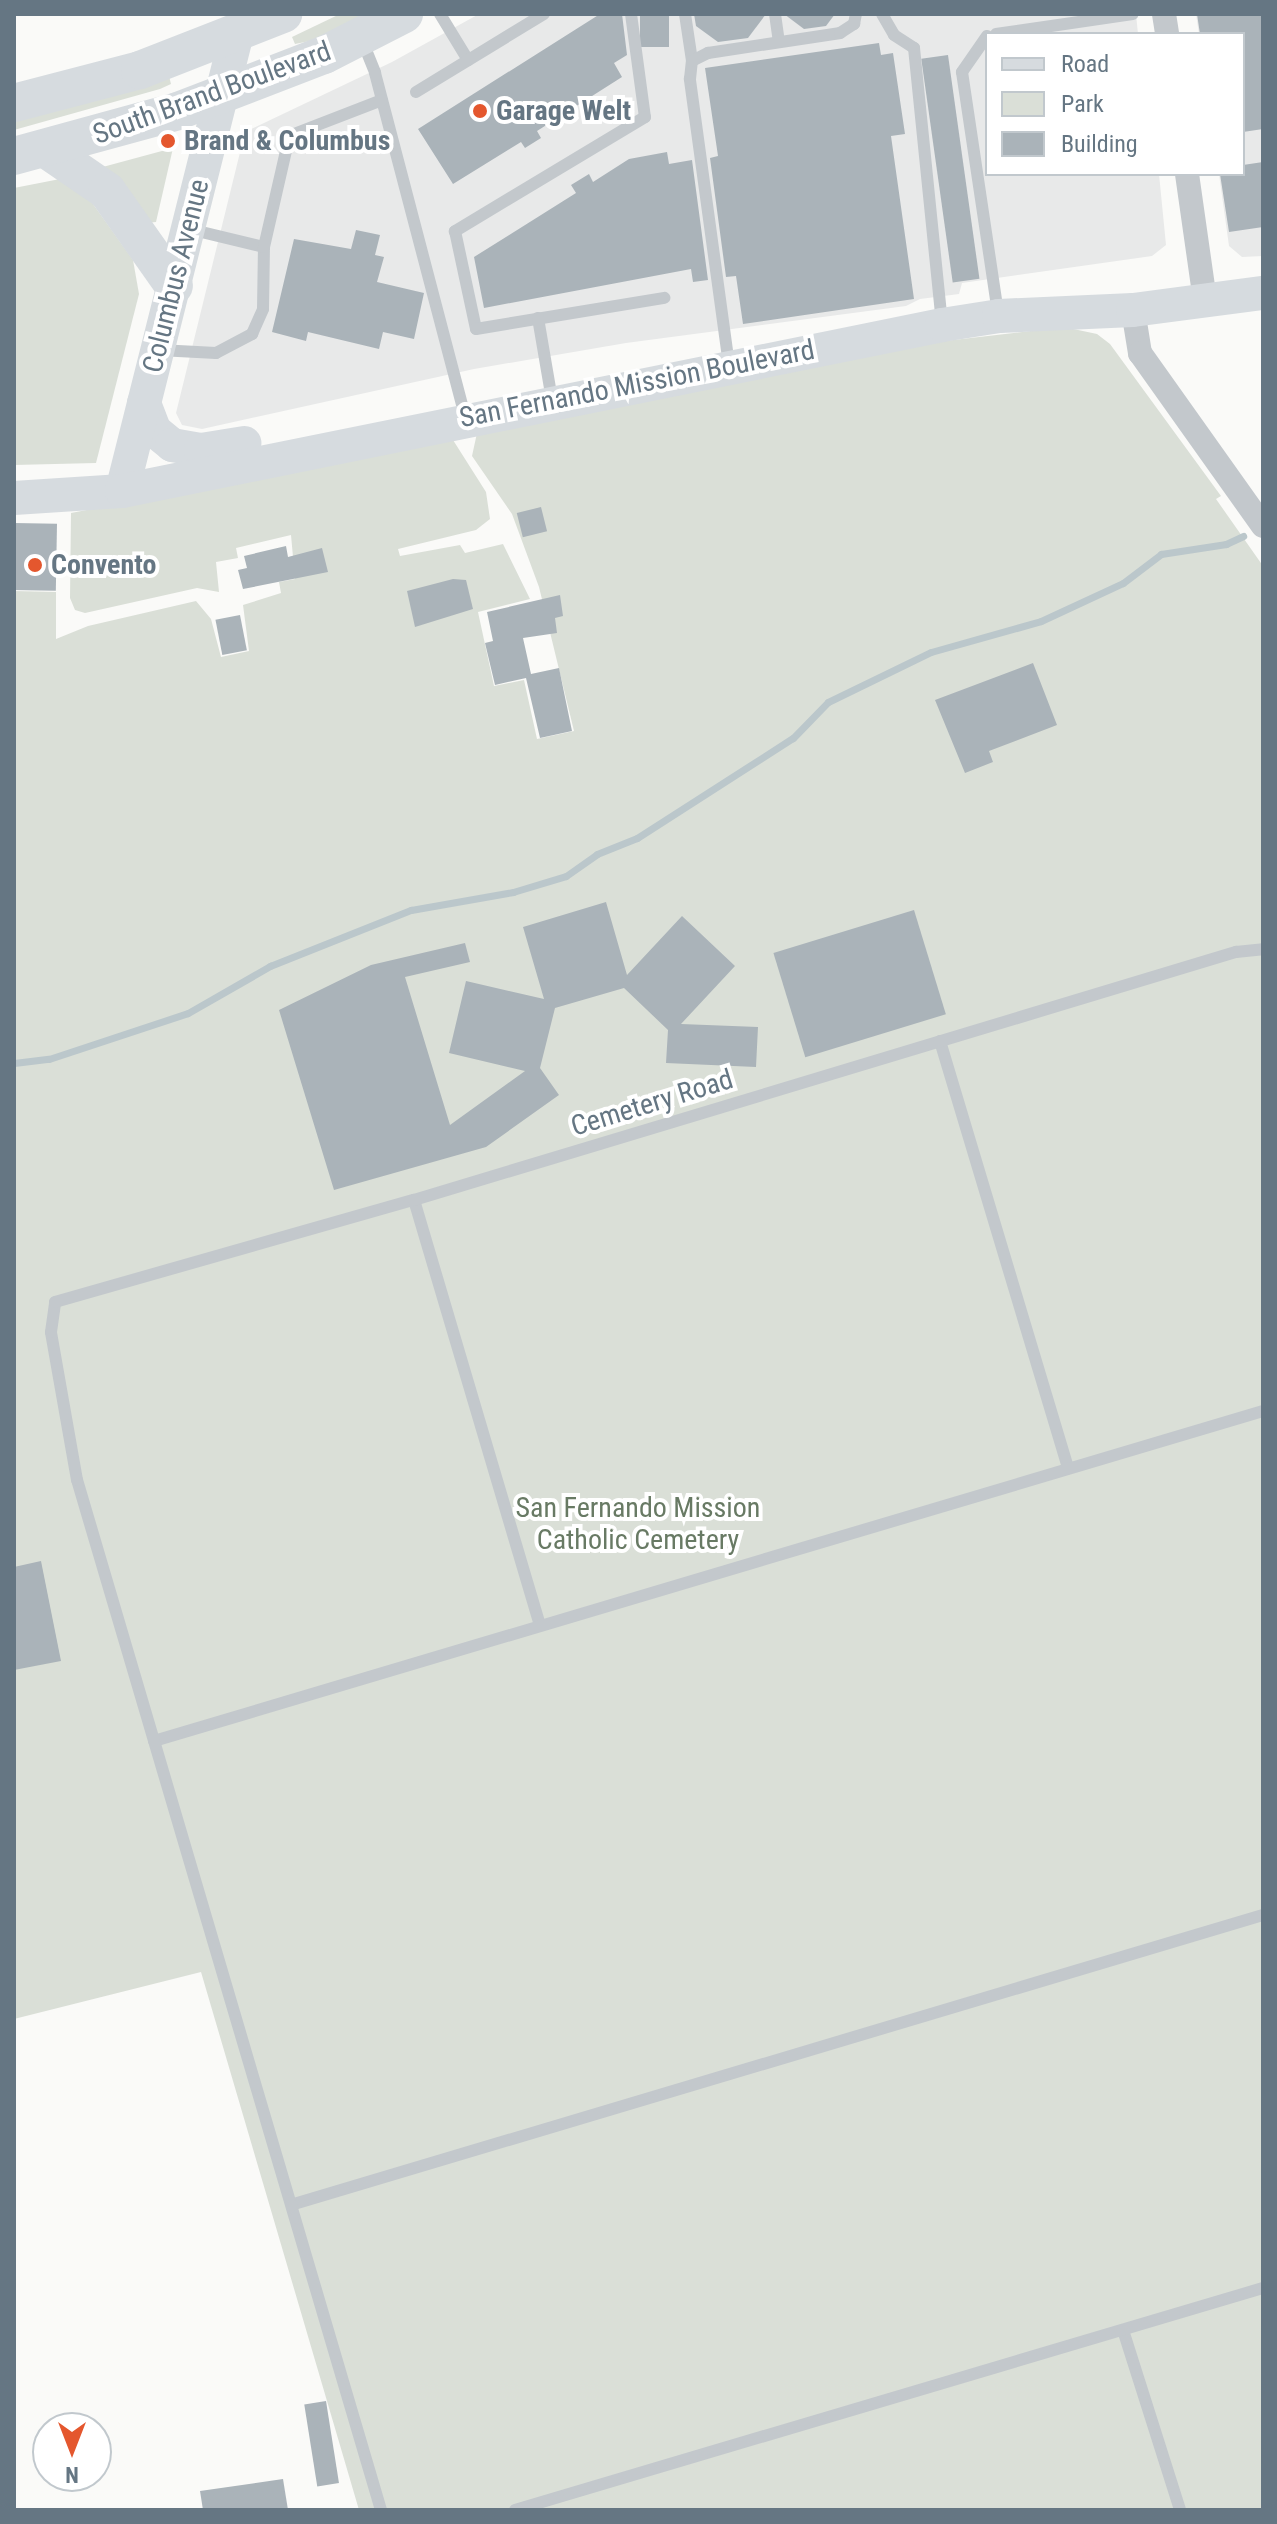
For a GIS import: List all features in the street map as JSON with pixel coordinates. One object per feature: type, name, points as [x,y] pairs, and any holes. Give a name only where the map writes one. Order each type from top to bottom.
[{"type":"main road","name":"South Brand Boulevard","points":[[14,103],[140,70],[240,24],[283,14]]},
{"type":"main road","name":"South Brand Boulevard","points":[[30,153],[222,93],[360,37],[404,14]]},
{"type":"main road","name":"Columbus Avenue","points":[[122,491],[240,24]]},
{"type":"main road","points":[[30,153],[107,191],[174,286]]},
{"type":"main road","name":"San Fernando Mission Boulevard","points":[[14,498],[122,491],[552,400],[942,325],[999,316],[1133,310],[1263,293]]},
{"type":"main road","points":[[144,403],[162,439],[191,450],[301,434],[359,441]]},
{"type":"street","points":[[1187,176],[1205,301]]},
{"type":"street","points":[[1133,310],[1140,353],[1263,526]]},
{"type":"lane","points":[[440,14],[468,60]]},
{"type":"lane","points":[[416,92],[544,14]]},
{"type":"lane","points":[[631,14],[645,117],[455,231],[476,329],[664,298]]},
{"type":"lane","points":[[685,14],[692,61],[690,79],[729,366]]},
{"type":"lane","points":[[775,14],[779,42]]},
{"type":"lane","points":[[692,61],[708,53],[840,33],[854,24],[856,14]]},
{"type":"lane","points":[[882,14],[894,35],[914,48],[942,325]]},
{"type":"lane","points":[[1010,32],[1133,14]]},
{"type":"lane","points":[[360,37],[382,100],[466,419]]},
{"type":"lane","points":[[985,39],[962,72],[999,316]]},
{"type":"lane","points":[[157,350],[216,353],[237,346],[252,334],[267,286],[264,247],[294,134],[382,100]]},
{"type":"lane","points":[[188,228],[264,247]]},
{"type":"lane","points":[[538,318],[552,400]]},
{"type":"lane","name":"Cemetery Road","points":[[154,1741],[77,1480],[51,1332],[55,1302],[414,1200],[940,1041],[1263,949]]},
{"type":"lane","points":[[940,1041],[1068,1468]]},
{"type":"lane","points":[[414,1200],[540,1625]]},
{"type":"lane","points":[[381,2510],[294,2204],[154,1741],[1263,1411]]},
{"type":"lane","points":[[294,2204],[1263,1915]]},
{"type":"lane","points":[[515,2510],[1263,2288]]},
{"type":"lane","points":[[1123,2330],[1180,2510]]},
{"type":"shaded area","points":[[479,14],[1136,14],[1138,32],[985,32],[985,176],[1159,176],[1166,245],[1152,256],[962,283],[959,294],[920,299],[906,306],[626,343],[474,369],[202,429],[182,425],[176,413],[245,132],[392,62]]},
{"type":"shaded area","points":[[1196,14],[1263,14],[1263,256],[1242,257],[1229,246],[1219,176],[1245,176],[1245,32],[1199,32]]},
{"type":"green space","points":[[340,14],[370,14],[320,39],[295,44],[292,37]]},
{"type":"green space","points":[[169,76],[171,84],[160,89],[14,130],[14,115]]},
{"type":"green space","points":[[173,148],[156,222],[146,223],[99,168]]},
{"type":"green space","points":[[60,179],[88,197],[133,260],[139,294],[96,463],[14,465],[14,188]]},
{"type":"green space","name":"San Fernando Mission Catholic Cemetery","points":[[1064,327],[1097,334],[1110,344],[1221,496],[1216,499],[1263,566],[1263,2510],[359,2510],[201,1972],[14,2019],[14,591],[56,592],[56,639],[88,626],[196,601],[211,619],[221,657],[249,651],[243,605],[281,593],[279,582],[295,579],[291,535],[236,548],[238,558],[216,562],[219,592],[197,588],[85,613],[75,610],[70,598],[71,513],[453,440],[486,492],[490,519],[476,530],[398,549],[400,556],[460,545],[465,553],[503,544],[530,599],[478,612],[494,686],[524,680],[537,739],[574,731],[539,587],[512,514],[472,456],[477,433],[936,342]]},
{"type":"building","points":[[600,14],[622,14],[627,55],[614,63],[622,77],[537,131],[541,138],[525,148],[521,142],[453,184],[418,129]]},
{"type":"building","points":[[640,14],[669,14],[669,47],[640,47]]},
{"type":"building","points":[[694,14],[766,14],[748,38],[718,42],[696,26]]},
{"type":"building","points":[[784,14],[835,14],[826,26],[804,29]]},
{"type":"building","points":[[1197,14],[1263,14],[1263,129],[1245,132],[1245,32],[1200,32]]},
{"type":"building","points":[[879,43],[881,55],[893,53],[905,134],[891,136],[914,299],[743,324],[736,276],[726,277],[710,158],[718,156],[705,68]]},
{"type":"building","points":[[948,55],[979,279],[953,283],[921,59]]},
{"type":"building","points":[[667,152],[669,164],[692,160],[708,280],[693,282],[691,269],[484,308],[474,257],[576,193],[571,185],[589,174],[593,182],[629,159]]},
{"type":"building","points":[[1263,162],[1263,227],[1229,232],[1220,176],[1245,176],[1245,165]]},
{"type":"building","points":[[356,230],[380,235],[375,255],[384,257],[377,282],[424,293],[414,339],[383,332],[379,349],[308,332],[306,341],[272,332],[294,239],[351,249]]},
{"type":"building","points":[[541,507],[547,531],[523,537],[517,513]]},
{"type":"building","name":"Convento","points":[[14,523],[57,524],[56,591],[14,590]]},
{"type":"building","points":[[286,546],[288,557],[322,548],[328,572],[243,589],[238,570],[247,568],[244,556]]},
{"type":"building","points":[[453,579],[466,580],[473,609],[415,627],[407,591]]},
{"type":"building","points":[[560,595],[563,616],[555,618],[557,633],[523,638],[531,674],[559,668],[572,731],[540,738],[526,678],[495,685],[485,643],[493,641],[487,612]]},
{"type":"building","points":[[240,615],[247,650],[222,655],[215,620]]},
{"type":"building","points":[[1033,663],[1057,725],[989,751],[993,762],[965,773],[935,700]]},
{"type":"building","points":[[606,902],[627,975],[682,916],[735,966],[681,1024],[758,1027],[756,1067],[666,1063],[668,1030],[624,988],[555,1008],[540,1068],[559,1095],[486,1147],[334,1190],[279,1010],[371,965],[465,943],[470,962],[405,977],[450,1125],[525,1071],[449,1053],[466,981],[544,999],[523,927]]},
{"type":"building","points":[[914,910],[946,1014],[805,1057],[773,953]]},
{"type":"building","points":[[41,1561],[61,1661],[14,1670],[14,1567]]},
{"type":"building","points":[[326,2401],[339,2483],[317,2486],[304,2404]]},
{"type":"building","points":[[283,2479],[288,2510],[203,2510],[200,2491]]},
{"type":"waterway","points":[[14,1063],[49,1059],[188,1013],[270,966],[411,910],[513,892],[566,876],[597,854],[637,838],[793,738],[828,702],[931,652],[1041,621],[1123,583],[1161,554],[1226,544],[1243,536]]},
{"type":"place","name":"Garage Welt","points":[[480,111]]},
{"type":"place","name":"Brand & Columbus","points":[[168,141]]},
{"type":"place","name":"Convento","points":[[35,565]]}]
